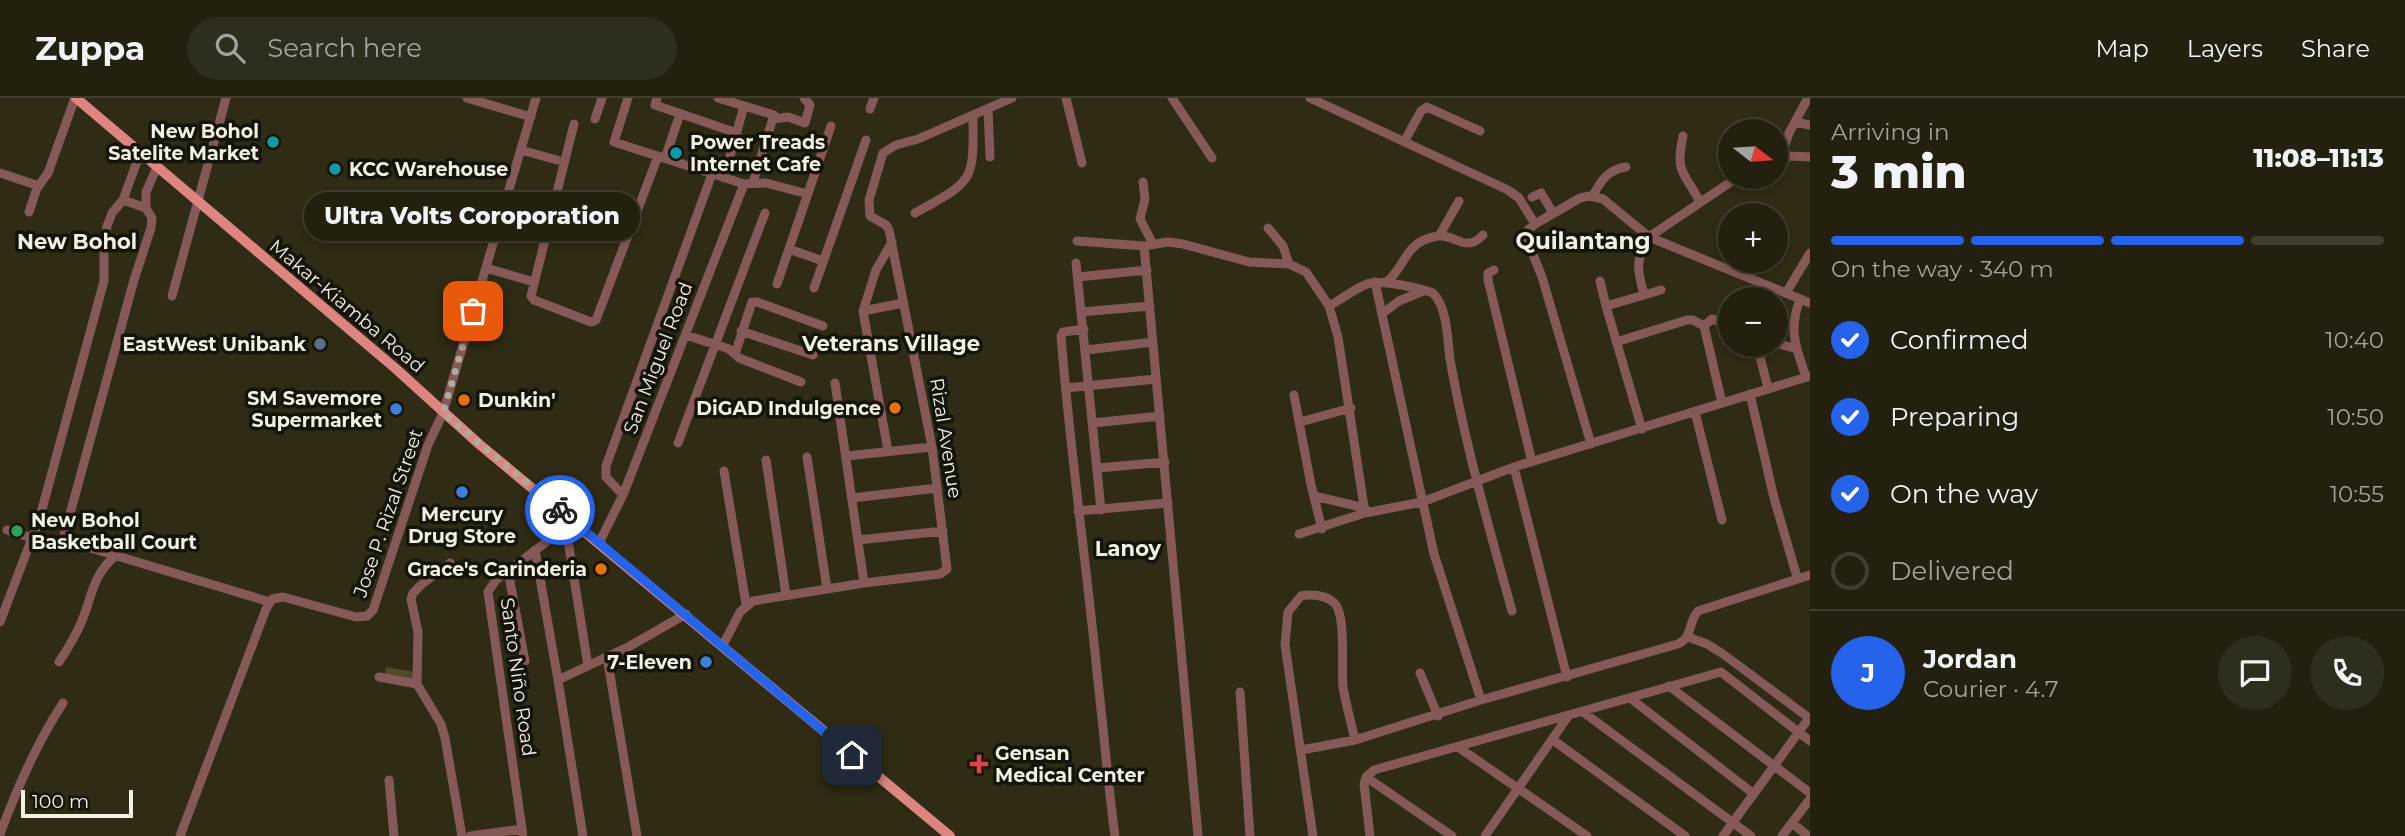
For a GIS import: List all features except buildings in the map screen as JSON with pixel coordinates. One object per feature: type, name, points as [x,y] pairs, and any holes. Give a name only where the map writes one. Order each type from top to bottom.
[{"type":"main road","name":"Makar-Kiamba Road","points":[[76,98],[196,202],[396,368],[443,413],[570,524],[599,542],[950,836]]},
{"type":"street","points":[[29,212],[39,186],[48,173],[76,98]]},
{"type":"street","points":[[172,296],[226,98]]},
{"type":"street","points":[[501,108],[505,98]]},
{"type":"street","name":"Jose P. Rizal Street","points":[[270,601],[275,597],[283,597],[356,617],[367,616],[375,604],[428,445],[443,413],[537,98]]},
{"type":"street","points":[[595,119],[601,98]]},
{"type":"street","points":[[628,98],[614,142],[724,178],[808,194]]},
{"type":"street","points":[[657,98],[655,106],[737,133]]},
{"type":"street","points":[[718,98],[774,115],[773,119],[788,117],[805,123],[810,104],[804,98]]},
{"type":"street","points":[[870,109],[874,98]]},
{"type":"street","points":[[915,213],[961,186],[969,176],[972,162],[974,116],[1012,98]]},
{"type":"street","points":[[1066,98],[1082,163]]},
{"type":"street","points":[[1172,98],[1212,158]]},
{"type":"street","points":[[1310,98],[1508,190],[1519,198],[1535,224]]},
{"type":"street","points":[[1788,133],[1808,98]]},
{"type":"street","points":[[472,99],[531,117]]},
{"type":"street","points":[[724,178],[744,106]]},
{"type":"street","points":[[1404,142],[1421,111],[1427,107],[1480,131]]},
{"type":"street","points":[[988,110],[990,157]]},
{"type":"street","points":[[574,124],[531,294],[532,299],[591,322],[596,321],[680,114]]},
{"type":"street","name":"Rizal Avenue","points":[[864,583],[940,574],[947,569],[932,446],[890,230],[873,219],[869,200],[883,153],[896,145],[974,116]]},
{"type":"street","name":"San Miguel Road","points":[[599,542],[623,495],[773,119]]},
{"type":"street","points":[[1794,122],[1810,125]]},
{"type":"street","points":[[777,284],[831,126]]},
{"type":"street","points":[[1683,136],[1679,155],[1680,168],[1700,202]]},
{"type":"street","points":[[814,288],[866,140]]},
{"type":"street","points":[[521,150],[557,160]]},
{"type":"street","points":[[0,622],[38,524],[104,281],[104,242],[107,226],[112,213],[122,200],[139,153]]},
{"type":"street","points":[[1788,157],[1810,157]]},
{"type":"street","points":[[62,543],[134,280],[151,228],[152,218],[146,208],[146,192],[157,167]]},
{"type":"street","points":[[1593,196],[1606,175],[1616,168],[1626,167]]},
{"type":"street","points":[[0,173],[39,186]]},
{"type":"street","points":[[623,495],[606,477],[606,466],[712,174]]},
{"type":"street","points":[[1143,182],[1145,199],[1140,219],[1148,245],[1147,270],[1156,379],[1198,836]]},
{"type":"street","points":[[1644,295],[1638,259],[1649,237],[1720,189]]},
{"type":"street","points":[[1532,197],[1541,193],[1553,213]]},
{"type":"street","points":[[1591,444],[1542,277],[1526,237],[1527,231],[1535,224],[1580,198],[1593,196],[1603,199],[1649,237],[1771,287]]},
{"type":"street","points":[[122,200],[146,208]]},
{"type":"street","points":[[1439,236],[1459,201]]},
{"type":"street","points":[[678,443],[765,212]]},
{"type":"street","points":[[1268,228],[1283,246],[1289,264]]},
{"type":"street","points":[[1387,282],[1396,273],[1408,251],[1424,241],[1439,236],[1470,244],[1475,243],[1483,234]]},
{"type":"street","points":[[888,451],[863,311],[876,270],[892,242]]},
{"type":"street","points":[[1077,242],[1148,245],[1168,242],[1249,262],[1289,264],[1307,272],[1329,306],[1339,337],[1365,510]]},
{"type":"street","points":[[789,249],[823,261]]},
{"type":"street","points":[[1788,290],[1810,253]]},
{"type":"street","points":[[1076,263],[1101,510]]},
{"type":"street","points":[[486,268],[534,282]]},
{"type":"street","points":[[1078,277],[1147,270]]},
{"type":"street","points":[[1494,270],[1488,273],[1488,279],[1532,463]]},
{"type":"street","points":[[1600,281],[1642,429]]},
{"type":"street","points":[[1329,306],[1375,282],[1425,290],[1437,298],[1444,316],[1476,480],[1512,611]]},
{"type":"street","points":[[1375,282],[1434,554],[1481,700]]},
{"type":"street","points":[[1383,313],[1399,301],[1425,290]]},
{"type":"street","points":[[1606,306],[1661,290]]},
{"type":"street","points":[[1788,294],[1810,303]]},
{"type":"street","points":[[1299,534],[1322,528],[1365,510],[1422,502],[1514,467],[1808,377],[1797,349],[1793,319],[1800,299]]},
{"type":"street","points":[[734,354],[750,306],[754,302],[824,326]]},
{"type":"street","points":[[863,311],[903,303]]},
{"type":"street","points":[[1082,312],[1150,306]]},
{"type":"street","points":[[1704,326],[1712,319],[1718,321]]},
{"type":"street","points":[[1616,342],[1687,320],[1704,326],[1722,403]]},
{"type":"street","points":[[1084,329],[1061,334],[1115,836]]},
{"type":"street","points":[[741,331],[813,355]]},
{"type":"street","points":[[687,335],[731,350],[739,358],[801,382]]},
{"type":"street","points":[[1086,350],[1153,342]]},
{"type":"street","points":[[1788,346],[1797,349]]},
{"type":"street","points":[[1760,357],[1768,388]]},
{"type":"street","points":[[1066,388],[1156,379]]},
{"type":"street","points":[[746,604],[786,594],[864,583],[835,383]]},
{"type":"street","points":[[1750,394],[1774,498],[1797,577]]},
{"type":"street","points":[[1294,395],[1322,528]]},
{"type":"street","points":[[1300,422],[1351,408]]},
{"type":"street","points":[[1695,412],[1722,520]]},
{"type":"street","points":[[1093,423],[1160,416]]},
{"type":"street","points":[[846,456],[932,446]]},
{"type":"street","points":[[807,457],[827,589]]},
{"type":"street","points":[[766,460],[786,594]]},
{"type":"street","points":[[1098,468],[1165,462]]},
{"type":"street","points":[[1514,467],[1567,677]]},
{"type":"street","points":[[723,645],[746,604],[724,471]]},
{"type":"street","points":[[852,498],[937,488]]},
{"type":"street","points":[[1314,496],[1365,510]]},
{"type":"street","points":[[1078,511],[1168,503]]},
{"type":"street","points":[[570,524],[588,666]]},
{"type":"street","name":"Santo Niño Road","points":[[523,833],[488,597],[490,587],[570,524]]},
{"type":"street","points":[[7,530],[32,538],[116,555],[270,601],[180,836]]},
{"type":"street","points":[[858,540],[943,531]]},
{"type":"street","points":[[535,550],[583,836]]},
{"type":"street","points":[[59,662],[82,621],[96,577],[116,555]]},
{"type":"street","points":[[450,563],[421,585],[412,596],[418,632],[417,684],[441,724],[462,836]]},
{"type":"street","points":[[508,571],[525,661]]},
{"type":"street","points":[[1301,750],[1355,740],[1481,700],[1678,644],[1688,637],[1698,611],[1810,575]]},
{"type":"street","points":[[1313,836],[1285,645],[1288,612],[1301,596],[1319,596],[1330,600],[1336,606],[1342,640],[1343,687],[1355,740]]},
{"type":"street","points":[[558,680],[686,614]]},
{"type":"street","points":[[1688,637],[1706,644],[1740,667],[1808,716],[1809,720],[1723,836]]},
{"type":"street","points":[[607,657],[637,836]]},
{"type":"street","points":[[1370,836],[1364,795],[1366,777],[1374,770],[1740,667]]},
{"type":"street","points":[[1721,671],[1810,741]]},
{"type":"street","points":[[1420,673],[1437,716]]},
{"type":"street","points":[[379,677],[417,684]]},
{"type":"street","points":[[1669,686],[1810,793]]},
{"type":"street","points":[[1240,692],[1250,836]]},
{"type":"street","points":[[1630,698],[1754,794]]},
{"type":"street","points":[[0,834],[5,807],[43,733],[63,703]]},
{"type":"street","points":[[1583,712],[1751,836]]},
{"type":"street","points":[[1485,836],[1569,715]]},
{"type":"street","points":[[1553,740],[1685,836]]},
{"type":"street","points":[[1458,747],[1587,836]]},
{"type":"street","points":[[1366,777],[1452,836]]},
{"type":"street","points":[[389,780],[394,836]]},
{"type":"street","points":[[1782,836],[1810,799]]},
{"type":"street","points":[[1792,823],[1808,836]]},
{"type":"street","points":[[470,836],[523,833]]},
{"type":"shaded area","points":[[386,667],[415,672],[412,684],[384,679]]},
{"type":"way so far","points":[[473,311],[443,413],[560,510]]},
{"type":"place","name":"New Bohol Satelite Market","points":[[273,142]]},
{"type":"place","name":"Power Treads Internet Cafe","points":[[676,153]]},
{"type":"place","name":"KCC Warehouse","points":[[335,169]]},
{"type":"place","name":"Ultra Volts Coroporation","points":[[473,311]]},
{"type":"place","name":"EastWest Unibank","points":[[320,344]]},
{"type":"place","name":"Dunkin'","points":[[464,400]]},
{"type":"place","name":"DiGAD Indulgence","points":[[895,408]]},
{"type":"place","name":"SM Savemore Supermarket","points":[[396,409]]},
{"type":"place","name":"Mercury Drug Store","points":[[462,492]]},
{"type":"place","name":"New Bohol Basketball Court","points":[[17,531]]},
{"type":"place","name":"Grace's Carinderia","points":[[601,569]]},
{"type":"place","name":"7-Eleven","points":[[706,662]]},
{"type":"place","name":"Gensan Medical Center","points":[[979,764]]},
{"type":"district","name":"New Bohol","points":[[77,241]]},
{"type":"district","name":"Quilantang","points":[[1583,241]]},
{"type":"district","name":"Veterans Village","points":[[891,343]]},
{"type":"district","name":"Lanoy","points":[[1128,548]]},
{"type":"route","points":[[560,510],[852,755]]}]
